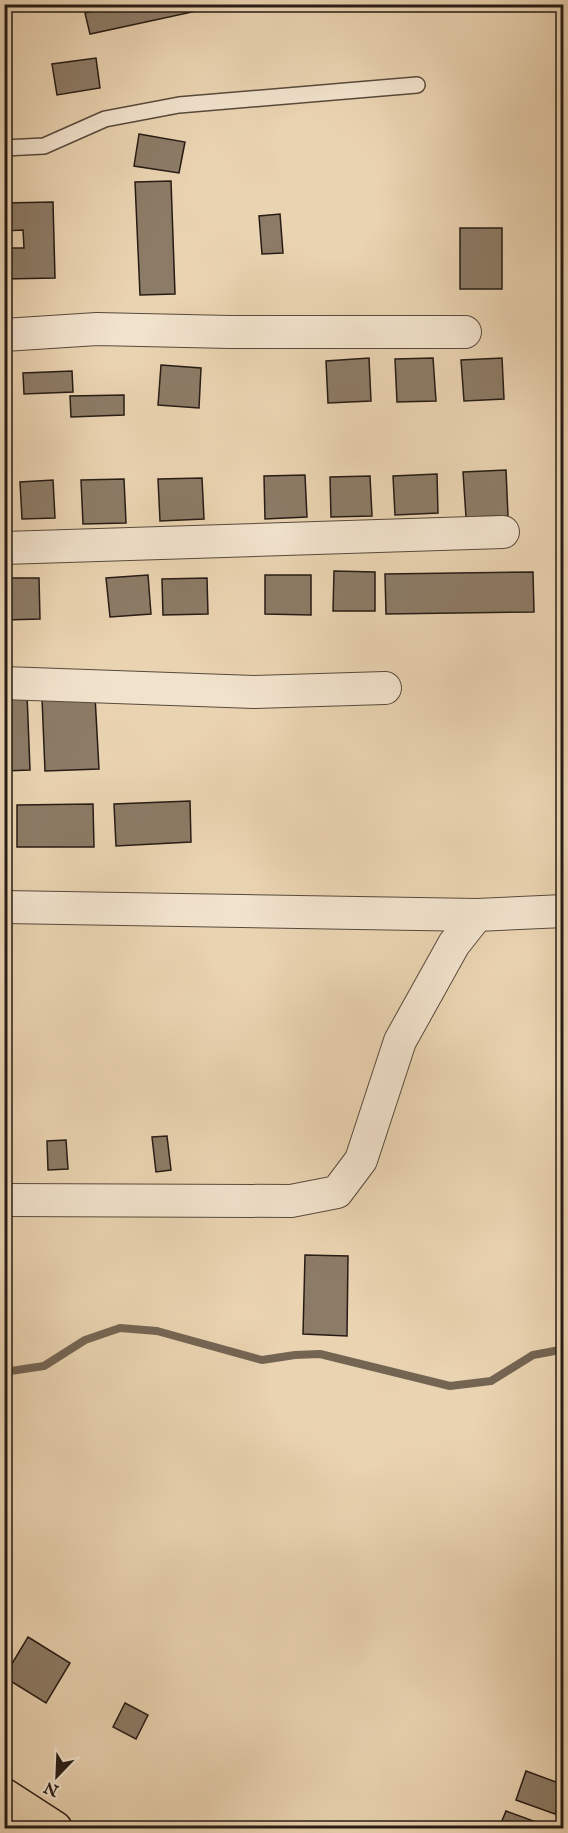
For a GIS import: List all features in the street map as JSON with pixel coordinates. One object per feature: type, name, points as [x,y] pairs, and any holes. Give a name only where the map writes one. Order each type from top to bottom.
[{"type":"highway","points":[[4,1795],[55,1828]]},
{"type":"street","points":[[4,335],[97,329],[230,332],[465,332]]},
{"type":"street","points":[[4,548],[503,532]]},
{"type":"street","points":[[4,683],[255,692],[385,688]]},
{"type":"street","points":[[4,907],[477,915],[564,911]]},
{"type":"street","points":[[4,1200],[291,1201],[337,1192],[361,1160],[400,1041],[454,944],[477,915]]},
{"type":"lane","points":[[4,148],[44,146],[105,119],[179,105],[417,85]]},
{"type":"building","points":[[124,4],[220,4],[220,6],[90,34],[85,13]]},
{"type":"building","points":[[96,58],[100,88],[57,95],[52,64]]},
{"type":"building","points":[[139,134],[185,142],[179,173],[134,166]]},
{"type":"building","points":[[171,181],[175,294],[140,295],[135,182]]},
{"type":"building","points":[[53,202],[55,278],[4,279],[4,248],[24,248],[23,230],[4,231],[4,203]]},
{"type":"building","points":[[280,214],[283,253],[262,254],[259,216]]},
{"type":"building","points":[[460,228],[502,228],[502,289],[460,289]]},
{"type":"building","points":[[369,358],[371,401],[328,403],[326,361]]},
{"type":"building","points":[[433,358],[436,401],[397,402],[395,359]]},
{"type":"building","points":[[502,358],[504,399],[464,401],[461,360]]},
{"type":"building","points":[[161,365],[201,368],[199,408],[158,405]]},
{"type":"building","points":[[72,371],[73,392],[24,394],[23,373]]},
{"type":"building","points":[[124,395],[124,415],[71,417],[70,396]]},
{"type":"building","points":[[506,470],[508,516],[466,517],[463,472]]},
{"type":"building","points":[[437,474],[438,513],[395,515],[393,476]]},
{"type":"building","points":[[305,475],[307,517],[265,519],[264,476]]},
{"type":"building","points":[[370,476],[372,516],[331,517],[330,477]]},
{"type":"building","points":[[202,478],[204,519],[160,521],[158,479]]},
{"type":"building","points":[[124,479],[126,523],[83,524],[81,480]]},
{"type":"building","points":[[53,480],[55,518],[22,519],[20,482]]},
{"type":"building","points":[[334,571],[375,572],[375,611],[333,611]]},
{"type":"building","points":[[533,572],[534,612],[386,614],[385,574]]},
{"type":"building","points":[[148,575],[151,614],[110,617],[106,578]]},
{"type":"building","points":[[265,575],[311,575],[311,615],[265,614]]},
{"type":"building","points":[[4,578],[39,578],[40,619],[4,620]]},
{"type":"building","points":[[207,578],[208,614],[163,615],[162,579]]},
{"type":"building","points":[[27,694],[30,770],[4,771],[4,695]]},
{"type":"building","points":[[95,696],[99,769],[45,771],[42,698]]},
{"type":"building","points":[[190,801],[191,842],[116,846],[114,804]]},
{"type":"building","points":[[93,804],[94,847],[17,847],[17,805]]},
{"type":"building","points":[[167,1136],[171,1170],[156,1172],[152,1137]]},
{"type":"building","points":[[66,1140],[68,1169],[48,1170],[47,1141]]},
{"type":"building","points":[[305,1255],[348,1256],[347,1336],[303,1334]]},
{"type":"building","points":[[28,1637],[70,1663],[46,1703],[4,1677]]},
{"type":"building","points":[[125,1703],[148,1715],[136,1739],[113,1727]]},
{"type":"building","points":[[526,1771],[564,1785],[555,1814],[516,1800]]},
{"type":"building","points":[[506,1811],[550,1827],[499,1828]]},
{"type":"waterway","points":[[4,1372],[44,1366],[85,1340],[120,1328],[157,1331],[262,1360],[320,1354],[450,1386],[491,1381],[533,1355],[564,1351]]}]
